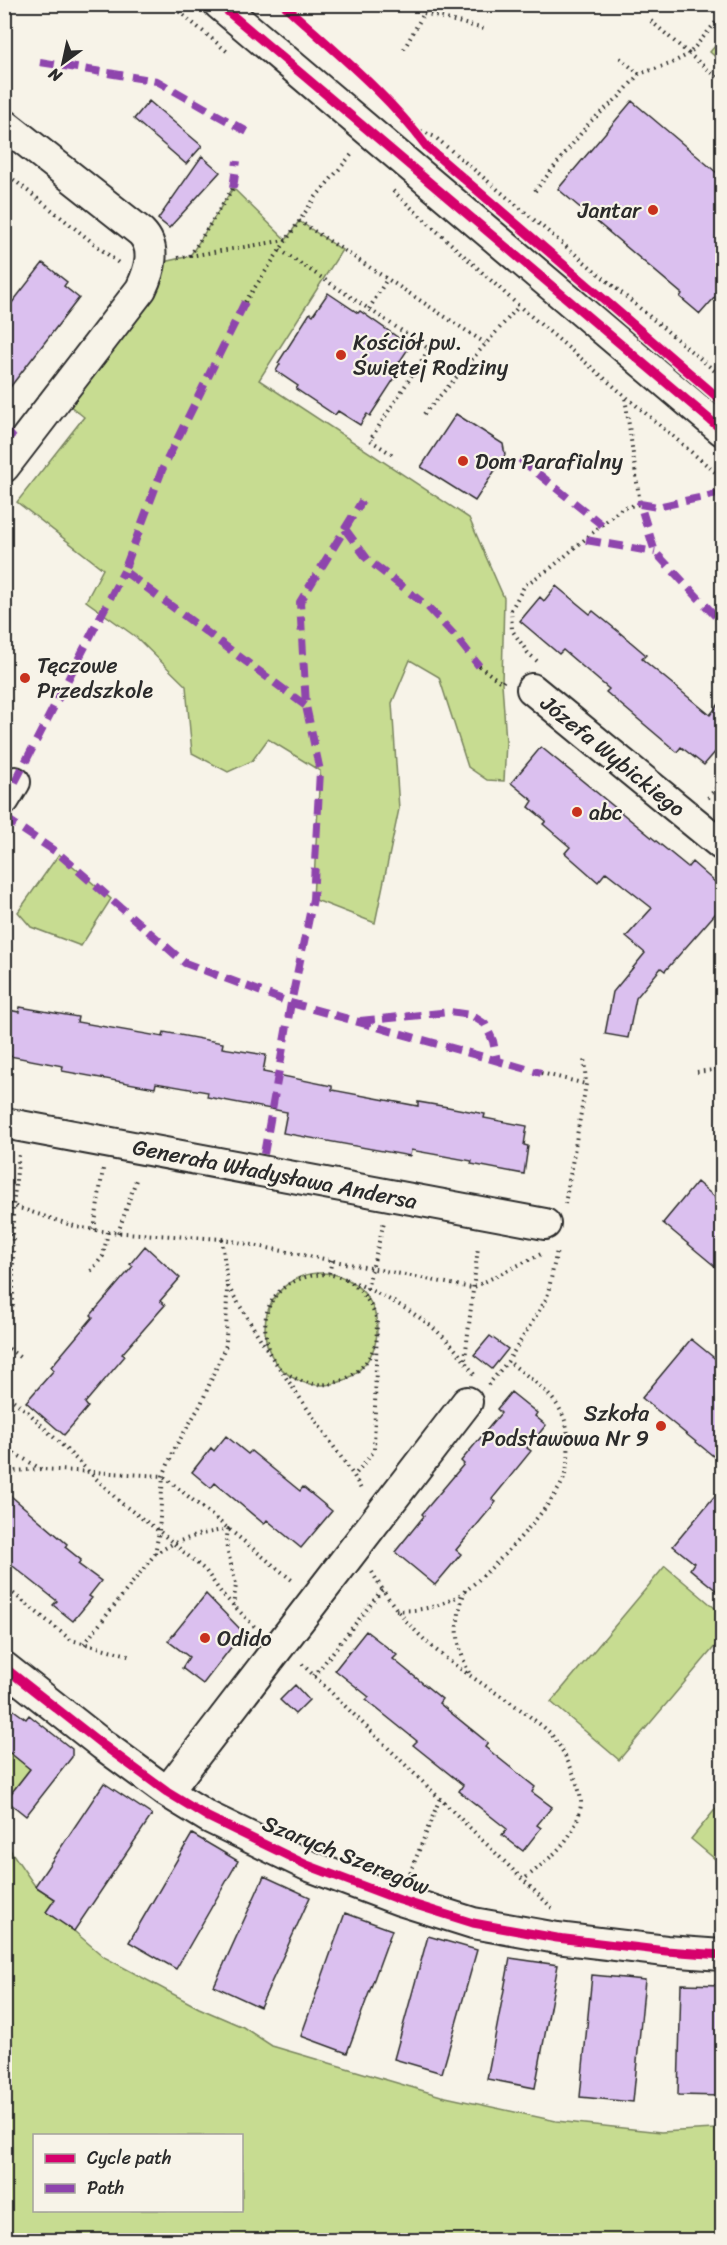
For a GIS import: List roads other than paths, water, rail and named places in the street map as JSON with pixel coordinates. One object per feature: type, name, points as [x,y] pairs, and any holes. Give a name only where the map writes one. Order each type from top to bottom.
[{"type":"street","points":[[219,4],[723,430]]},
{"type":"street","points":[[4,124],[141,232],[147,238],[151,252],[150,265],[141,289],[4,468]]},
{"type":"street","name":"Józefa Wybickiego","points":[[539,678],[723,845]]},
{"type":"street","name":"Generała Władysława Andersa","points":[[13,1125],[389,1195],[552,1235]]},
{"type":"street","points":[[166,1792],[472,1391]]},
{"type":"street","name":"Szarych Szeregów","points":[[4,1667],[166,1792],[208,1817],[307,1865],[400,1900],[473,1923],[557,1938],[666,1951],[723,1955]]},
{"type":"place","name":"Jantar","points":[[653,210]]},
{"type":"place","name":"Kościół pw. Świętej Rodziny","points":[[341,355]]},
{"type":"place","name":"Dom Parafialny","points":[[463,461]]},
{"type":"place","name":"Tęczowe Przedszkole","points":[[25,678]]},
{"type":"place","name":"abc","points":[[577,812]]},
{"type":"place","name":"Szkoła Podstawowa Nr 9","points":[[661,1426]]},
{"type":"place","name":"Odido","points":[[205,1638]]}]
